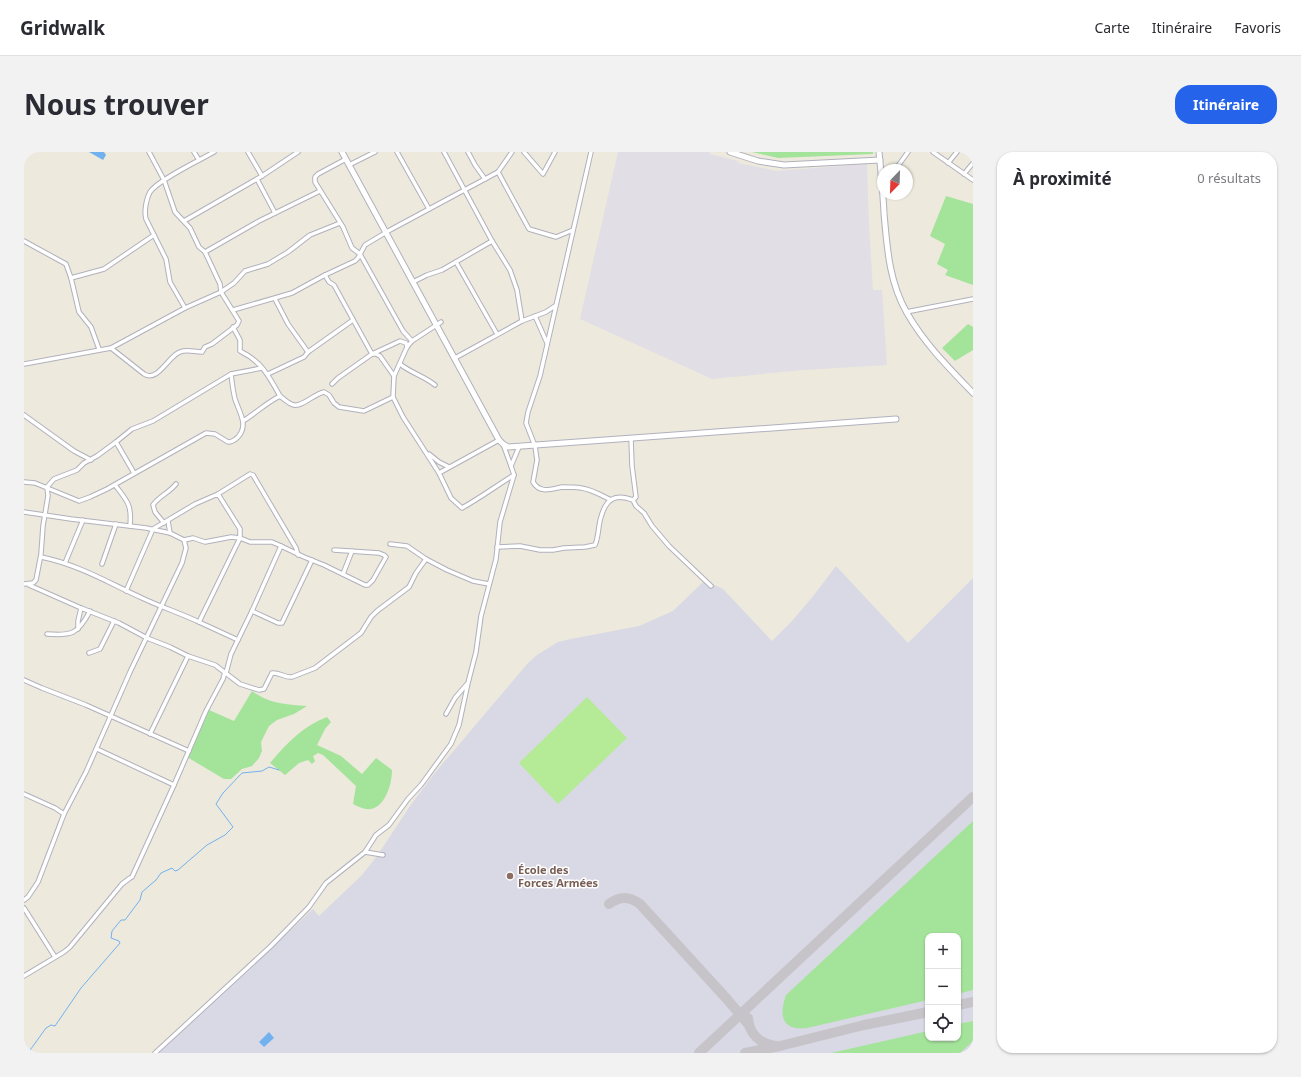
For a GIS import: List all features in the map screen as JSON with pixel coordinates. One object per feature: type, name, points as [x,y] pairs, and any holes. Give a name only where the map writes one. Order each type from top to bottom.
[{"type":"street","points":[[111,348],[148,377],[157,373],[178,352],[189,350],[202,352],[205,347],[212,344],[237,324],[239,320],[222,292],[220,284],[205,252],[199,247],[190,228],[175,212],[164,180],[149,152]]},
{"type":"street","points":[[194,152],[199,160]]},
{"type":"street","points":[[185,308],[170,282],[166,259],[146,219],[145,210],[150,192],[164,180],[214,152]]},
{"type":"street","points":[[248,152],[262,176]]},
{"type":"street","points":[[184,221],[262,176],[298,152]]},
{"type":"street","points":[[155,1053],[271,946],[309,907],[326,883],[365,852],[376,835],[389,825],[408,799],[421,786],[451,744],[459,725],[476,652],[481,616],[496,559],[500,522],[514,475],[501,442],[455,358],[439,323],[413,282],[342,152]]},
{"type":"street","points":[[349,164],[374,152]]},
{"type":"street","points":[[397,152],[428,209]]},
{"type":"street","points":[[444,152],[492,242],[510,270],[517,290],[522,321]]},
{"type":"street","points":[[468,152],[485,179]]},
{"type":"street","points":[[233,310],[292,293],[355,261],[365,245],[428,209],[498,172],[512,152]]},
{"type":"street","points":[[524,152],[543,174],[555,152]]},
{"type":"street","points":[[592,152],[555,306],[540,376],[528,412],[526,423],[534,446],[538,465],[533,482],[537,487],[541,490],[563,487],[580,488],[601,494],[611,500]]},
{"type":"street","points":[[730,152],[758,161],[784,165],[880,160]]},
{"type":"street","points":[[879,152],[880,164]]},
{"type":"street","points":[[899,164],[908,152]]},
{"type":"street","points":[[933,152],[948,164],[973,180]]},
{"type":"street","points":[[948,164],[957,152]]},
{"type":"street","points":[[346,159],[318,174],[315,177],[315,182],[340,223],[352,248],[360,254],[403,331],[412,341]]},
{"type":"street","points":[[964,174],[973,163]]},
{"type":"street","points":[[498,172],[529,229],[556,237],[573,230]]},
{"type":"street","points":[[257,178],[275,213]]},
{"type":"street","points":[[205,252],[275,213],[320,191]]},
{"type":"street","points":[[884,200],[890,267],[893,280],[906,312],[930,346],[973,393]]},
{"type":"street","points":[[24,364],[111,348],[185,308],[222,292],[231,286],[245,272],[268,264],[288,252],[310,235],[340,223]]},
{"type":"street","points":[[72,278],[104,269],[154,235]]},
{"type":"street","points":[[24,241],[66,264],[72,278],[78,312],[91,327],[99,349]]},
{"type":"street","points":[[413,282],[435,273],[492,242]]},
{"type":"street","points":[[456,262],[497,334]]},
{"type":"street","points":[[325,275],[329,282],[334,285],[372,354]]},
{"type":"street","points":[[275,299],[288,324],[308,352]]},
{"type":"street","points":[[906,312],[973,299]]},
{"type":"street","points":[[455,358],[522,321],[546,312],[555,306]]},
{"type":"street","points":[[535,316],[547,343]]},
{"type":"street","points":[[268,374],[299,358],[304,357],[308,352],[353,320]]},
{"type":"street","points":[[439,323],[412,341],[407,347],[394,376],[392,397],[439,473],[451,498],[462,508],[481,498],[490,490],[514,475]]},
{"type":"street","points":[[233,327],[240,340],[240,351],[250,356],[268,374],[280,396],[294,405],[300,405],[317,393],[324,392],[329,395],[334,403],[339,407],[364,411],[392,397]]},
{"type":"street","points":[[332,384],[372,354],[400,341],[406,343],[407,347]]},
{"type":"street","points":[[372,354],[380,356],[394,376]]},
{"type":"street","points":[[400,364],[407,370],[427,378],[435,385]]},
{"type":"street","points":[[24,584],[33,583],[36,580],[41,556],[44,515],[48,496],[47,487],[54,479],[77,470],[84,463],[91,460],[132,429],[153,421],[231,374],[262,368]]},
{"type":"street","points":[[24,482],[35,483],[47,487],[79,501],[115,485],[206,433],[215,434],[228,442],[235,440],[242,433],[244,426],[236,402],[231,374]]},
{"type":"street","points":[[243,421],[254,414],[262,406],[280,396]]},
{"type":"street","points":[[24,416],[74,451],[91,460]]},
{"type":"street","points":[[501,442],[508,447],[519,447],[896,419]]},
{"type":"street","points":[[631,438],[632,466],[636,497],[633,500]]},
{"type":"street","points":[[116,442],[134,473]]},
{"type":"street","points":[[439,473],[501,442]]},
{"type":"street","points":[[511,466],[519,447]]},
{"type":"street","points":[[426,452],[439,462],[449,467]]},
{"type":"street","points":[[126,591],[153,529],[195,504],[218,494],[250,474],[253,475],[296,548],[298,555]]},
{"type":"street","points":[[164,523],[155,512],[153,505],[157,499],[172,489],[176,484]]},
{"type":"street","points":[[115,485],[129,504],[131,513],[130,526]]},
{"type":"street","points":[[199,622],[240,538],[240,529],[218,494]]},
{"type":"street","points":[[497,548],[520,546],[540,550],[553,550],[585,547],[595,544],[601,517],[611,500],[616,497],[624,496],[633,500],[636,506],[644,513],[652,526],[670,546],[711,586]]},
{"type":"street","points":[[24,512],[153,529],[170,533],[184,540],[193,538],[205,542],[231,537],[240,538],[250,542],[272,542],[365,585],[373,580],[386,557],[379,553],[334,550]]},
{"type":"street","points":[[65,563],[83,520]]},
{"type":"street","points":[[168,521],[170,533]]},
{"type":"street","points":[[102,564],[116,524]]},
{"type":"street","points":[[24,900],[28,898],[38,882],[64,814],[75,796],[182,563],[186,548],[184,540]]},
{"type":"street","points":[[390,544],[407,546],[426,559],[462,577],[489,584]]},
{"type":"street","points":[[24,976],[70,947],[122,884],[132,877],[206,711],[223,679],[230,654],[252,611],[281,546]]},
{"type":"street","points":[[343,574],[352,551]]},
{"type":"street","points":[[41,556],[65,563],[92,574],[161,607],[238,640]]},
{"type":"street","points":[[29,584],[82,608],[114,620],[147,638],[188,656],[215,665],[240,684],[259,690],[266,687],[272,673],[289,677],[315,668],[361,633],[371,617],[377,611],[409,587],[416,573],[426,559]]},
{"type":"street","points":[[252,611],[278,623],[282,623],[312,560]]},
{"type":"street","points":[[78,629],[78,621],[82,608]]},
{"type":"street","points":[[47,634],[71,634],[85,621],[90,611]]},
{"type":"street","points":[[89,653],[100,649],[114,620]]},
{"type":"street","points":[[150,734],[188,656]]},
{"type":"street","points":[[24,680],[86,705],[189,751]]},
{"type":"street","points":[[446,714],[455,698],[468,683]]},
{"type":"street","points":[[97,749],[174,785]]},
{"type":"street","points":[[24,794],[55,808],[64,814]]},
{"type":"street","points":[[365,852],[383,855]]},
{"type":"street","points":[[24,908],[55,957]]},
{"type":"shaded area","points":[[618,152],[710,152],[710,154],[738,161],[738,163],[777,171],[867,164],[873,290],[882,290],[887,365],[804,370],[712,379],[580,319]]},
{"type":"shaded area","points":[[836,566],[908,643],[973,578],[973,1053],[159,1053],[313,909],[319,916],[362,875],[434,774],[528,663],[537,655],[558,642],[639,626],[673,611],[702,583],[711,583],[723,589],[772,641],[792,621]]},
{"type":"green space","points":[[752,152],[873,152],[873,154],[778,158]]},
{"type":"green space","points":[[946,196],[973,204],[973,285],[945,275],[948,270],[937,264],[945,244],[930,236]]},
{"type":"green space","points":[[968,324],[973,327],[973,350],[955,361],[942,348]]},
{"type":"green space","points":[[252,691],[265,699],[272,701],[307,706],[294,714],[277,720],[269,726],[261,742],[262,751],[259,758],[252,766],[242,769],[231,779],[224,779],[187,757],[209,710],[234,721]]},
{"type":"green space","points":[[587,697],[627,738],[558,804],[519,763]]},
{"type":"green space","points":[[327,717],[331,722],[325,729],[317,745],[341,756],[362,774],[376,758],[392,770],[391,781],[387,793],[381,803],[376,807],[366,809],[353,804],[356,786],[323,755],[318,753],[313,756],[315,761],[312,764],[308,760],[299,763],[285,775],[270,763],[282,749],[303,730]]},
{"type":"green space","points":[[973,821],[973,990],[961,993],[961,933],[925,933],[925,1001],[807,1028],[798,1028],[792,1027],[784,1020],[783,1009],[786,995]]},
{"type":"green space","points":[[973,1021],[973,1041],[960,1053],[831,1053],[925,1032],[925,1041],[961,1041],[961,1023]]},
{"type":"water","points":[[89,152],[104,152],[106,155],[103,160]]},
{"type":"water","points":[[269,1032],[274,1038],[264,1047],[259,1042]]},
{"type":"waterway","points":[[28,1053],[46,1028],[51,1025],[55,1026],[81,988],[120,943],[119,941],[111,938],[112,931],[121,920],[125,920],[140,900],[142,892],[156,880],[161,873],[172,868],[175,871],[178,870],[207,845],[225,835],[233,827],[216,804],[223,793],[242,773],[262,771],[269,767],[279,770]]},
{"type":"taxiway","points":[[699,1053],[973,797]]},
{"type":"taxiway","points":[[609,904],[621,898],[628,898],[640,904],[749,1025]]},
{"type":"taxiway","points":[[961,1004],[973,1002]]},
{"type":"taxiway","points":[[745,1053],[780,1046],[864,1025],[925,1013]]},
{"type":"taxiway","points":[[748,1018],[751,1029],[756,1037],[765,1043],[776,1046]]},
{"type":"place","name":"École des Forces Armées","points":[[510,876]]}]
